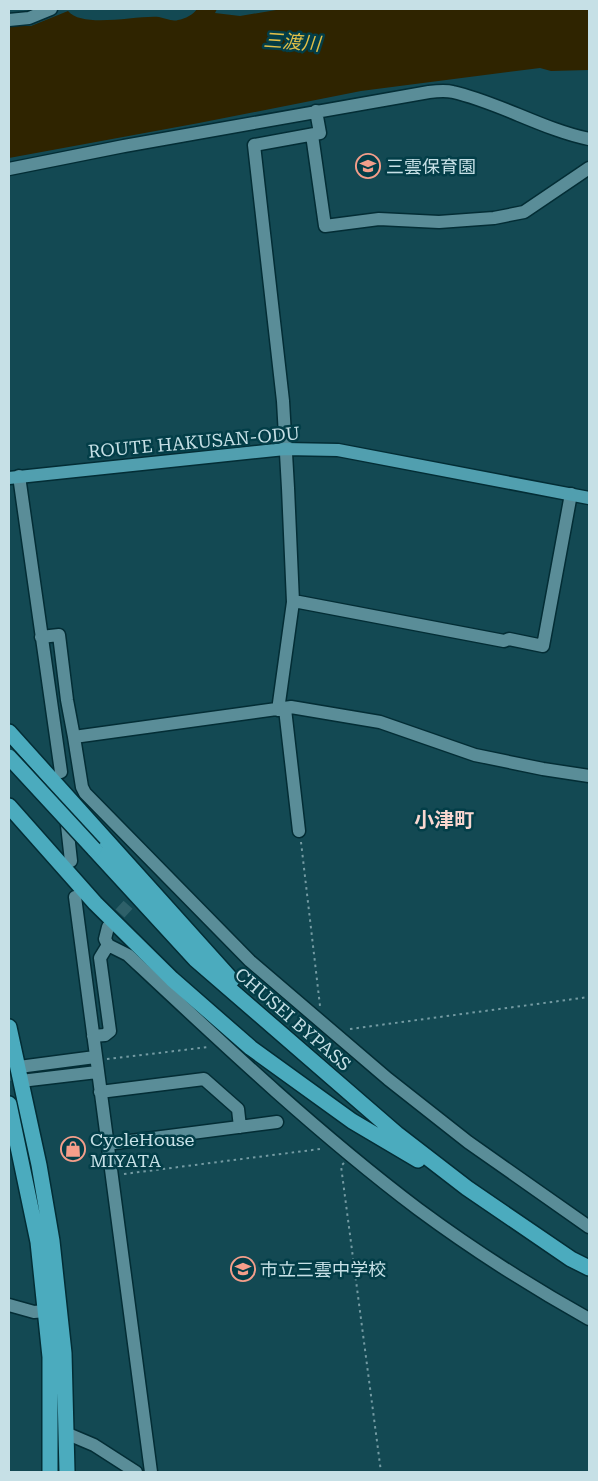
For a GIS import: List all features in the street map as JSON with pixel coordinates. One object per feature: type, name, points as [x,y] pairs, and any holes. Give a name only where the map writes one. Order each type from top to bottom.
[{"type":"highway","points":[[9,732],[275,1029]]},
{"type":"highway","name":"CHUSEI BYPASS","points":[[9,757],[195,959],[397,1134],[467,1188],[571,1258],[589,1268]]},
{"type":"highway","points":[[10,808],[95,903],[172,979],[251,1048],[362,1127],[467,1188]]},
{"type":"highway","points":[[9,1027],[39,1165],[52,1241],[64,1354],[68,1472]]},
{"type":"highway","points":[[9,1104],[38,1242],[50,1357],[50,1472]]},
{"type":"main road","name":"ROUTE HAKUSAN-ODU","points":[[14,477],[285,449],[338,450],[589,498]]},
{"type":"street","points":[[9,20],[28,18],[52,9]]},
{"type":"street","points":[[9,169],[429,92],[451,91],[589,139]]},
{"type":"street","points":[[299,831],[281,709],[293,602],[283,401],[254,146],[320,133],[316,112]]},
{"type":"street","points":[[312,135],[324,226],[379,219],[439,222],[494,218],[524,212],[589,168]]},
{"type":"street","points":[[14,477],[61,772]]},
{"type":"street","points":[[293,602],[504,641],[509,639],[543,646],[571,494]]},
{"type":"street","points":[[41,637],[59,635],[67,700],[84,793],[250,961],[315,1017],[388,1079],[468,1142],[589,1227]]},
{"type":"street","points":[[74,737],[291,707],[380,722],[475,754],[543,769],[589,776]]},
{"type":"street","points":[[66,812],[71,861]]},
{"type":"street","points":[[149,880],[158,869]]},
{"type":"street","points":[[75,897],[151,1472]]},
{"type":"street","points":[[108,926],[104,939],[108,944],[128,955],[246,1065],[334,1142],[418,1209],[555,1300],[589,1319]]},
{"type":"street","points":[[93,1036],[105,1035],[110,1031],[100,958],[108,944]]},
{"type":"street","points":[[20,1074],[96,1064]]},
{"type":"street","points":[[56,1069],[96,1064]]},
{"type":"street","points":[[100,1092],[204,1079],[238,1109],[240,1127]]},
{"type":"street","points":[[107,1144],[277,1122]]},
{"type":"street","points":[[9,1305],[34,1312],[45,1311]]},
{"type":"street","points":[[68,1434],[94,1445],[136,1472]]},
{"type":"path","points":[[299,831],[321,1004],[315,1017]]},
{"type":"path","points":[[350,1029],[589,997]]},
{"type":"path","points":[[96,1064],[104,1059],[208,1047]]},
{"type":"path","points":[[111,1175],[320,1149],[326,1142]]},
{"type":"path","points":[[348,1159],[341,1166],[381,1472]]},
{"type":"water","name":"三渡川","points":[[197,9],[217,9],[215,13],[240,16],[282,9],[589,9],[589,70],[551,71],[540,68],[361,91],[9,158],[9,26],[31,26],[68,11],[75,16],[85,19],[111,20],[159,17],[176,20],[184,19]]},
{"type":"tunnel","points":[[108,927],[143,888]]},
{"type":"tunnel","points":[[9,1075],[56,1069]]},
{"type":"place","name":"三雲保育園","points":[[368,166]]},
{"type":"place","name":"CycleHouse MIYATA","points":[[73,1149]]},
{"type":"place","name":"市立三雲中学校","points":[[243,1269]]},
{"type":"district","name":"小津町","points":[[444,820]]}]
